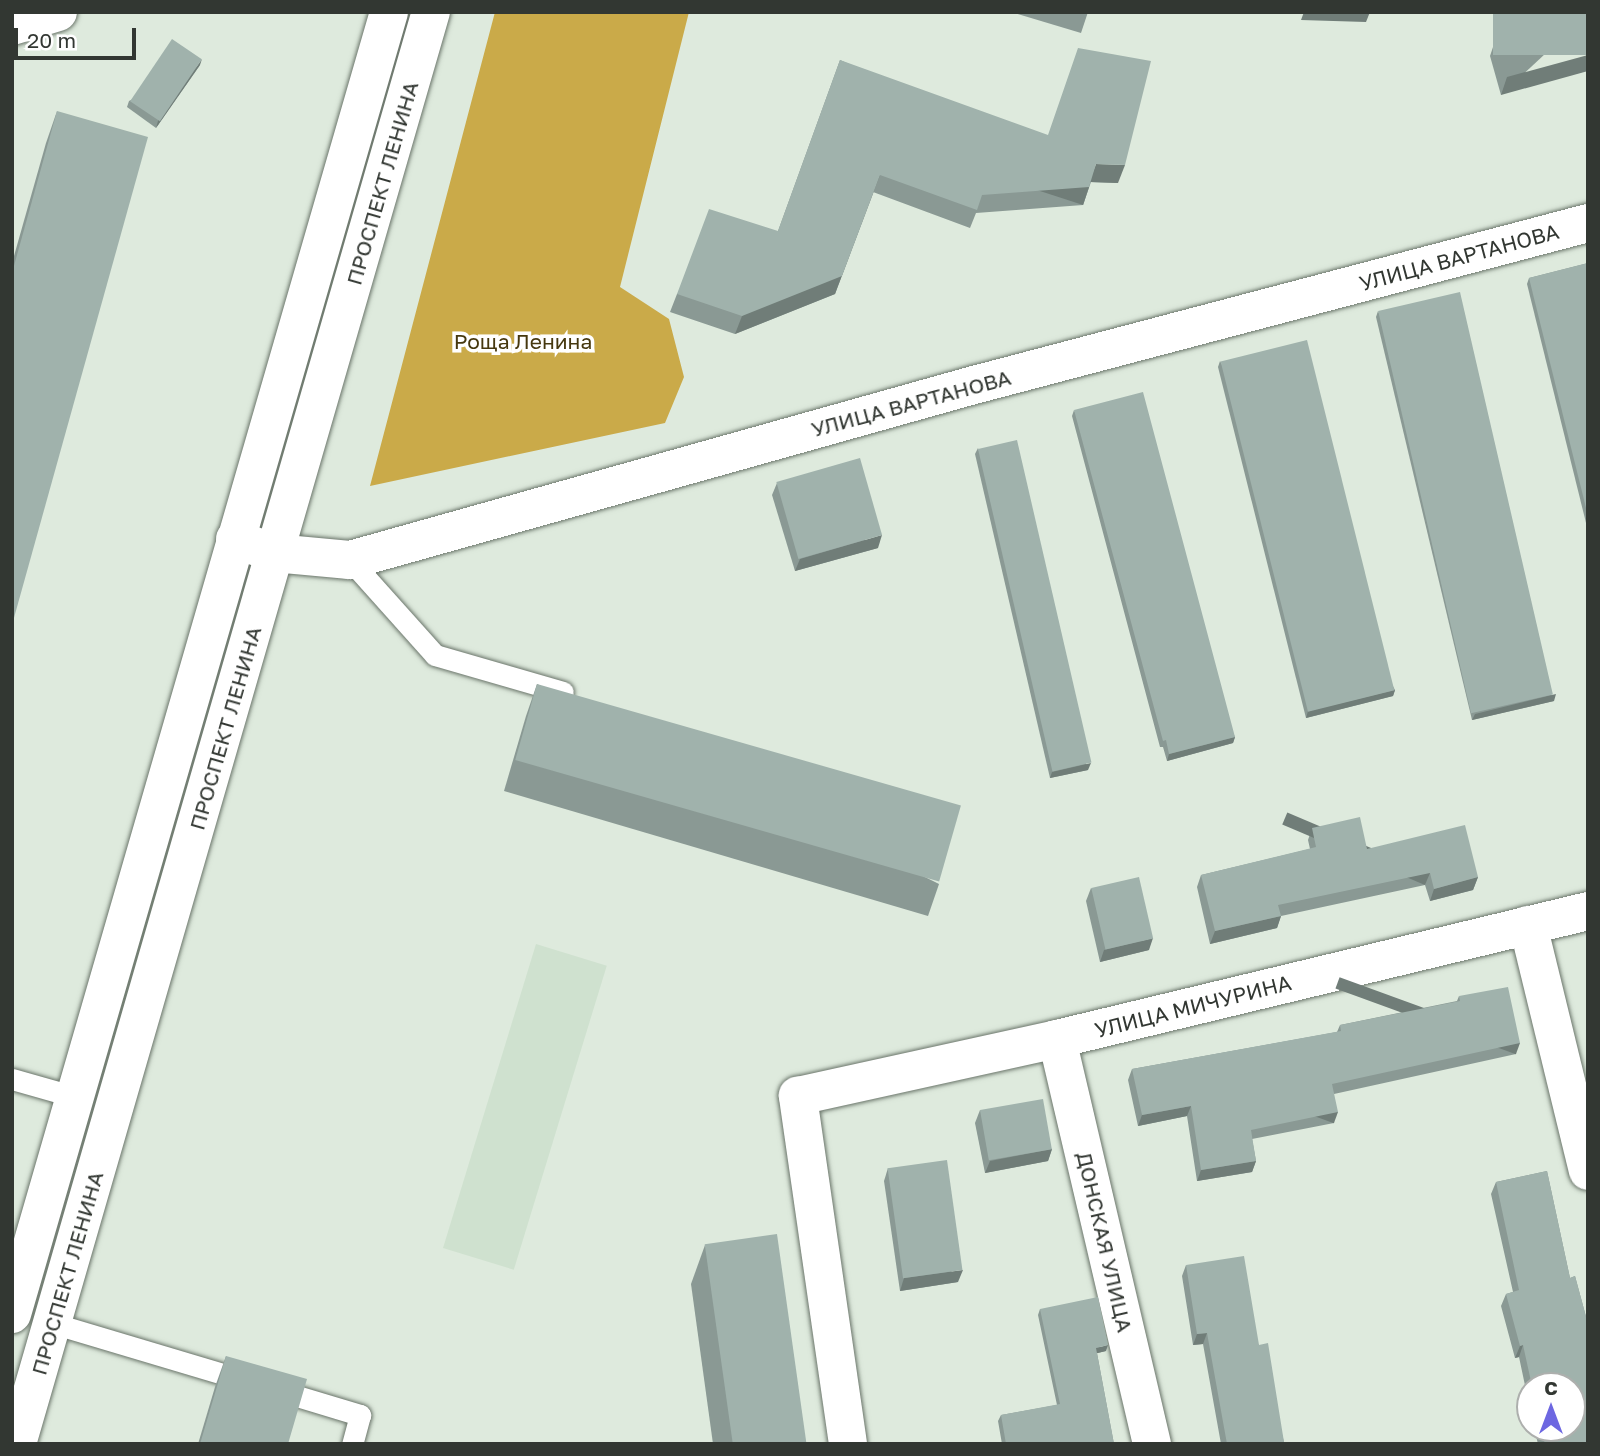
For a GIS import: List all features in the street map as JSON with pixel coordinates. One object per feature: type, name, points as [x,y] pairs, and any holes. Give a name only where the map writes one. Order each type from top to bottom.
[{"type":"street","points":[[12,26],[58,12]]},
{"type":"street","name":"ПРОСПЕКТ ЛЕНИНА","points":[[12,1314],[389,12]]},
{"type":"street","name":"ПРОСПЕКТ ЛЕНИНА","points":[[17,1444],[431,12]]},
{"type":"street","name":"УЛИЦА ВАРТАНОВА","points":[[235,539],[274,553],[350,560],[974,385],[1588,223]]},
{"type":"street","name":"УЛИЦА МИЧУРИНА","points":[[848,1444],[798,1096],[1057,1039],[1588,911]]},
{"type":"street","points":[[1528,925],[1588,1171]]},
{"type":"street","name":"ДОНСКАЯ УЛИЦА","points":[[1057,1039],[1152,1444]]},
{"type":"lane","points":[[350,560],[435,655],[582,698]]},
{"type":"lane","points":[[12,1079],[75,1097]]},
{"type":"lane","points":[[52,1323],[360,1415],[352,1444]]},
{"type":"shaded area","points":[[536,944],[607,966],[514,1270],[443,1248]]},
{"type":"green space","name":"Роща Ленина","points":[[495,12],[689,12],[620,287],[669,319],[684,377],[665,423],[370,486]]},
{"type":"building","points":[[1493,14],[1588,14],[1588,55],[1493,55]]},
{"type":"building","points":[[172,39],[202,59],[160,121],[130,101]]},
{"type":"building","points":[[1078,48],[1151,61],[1125,165],[1096,164],[1089,187],[982,195],[977,210],[880,175],[842,276],[742,316],[677,294],[709,209],[778,231],[840,60],[1048,135]]},
{"type":"building","points":[[57,111],[148,137],[12,625],[12,273]]},
{"type":"building","points":[[1588,263],[1588,516],[1529,278]]},
{"type":"building","points":[[1460,292],[1553,694],[1471,713],[1378,311]]},
{"type":"building","points":[[1307,340],[1394,690],[1308,712],[1221,362]]},
{"type":"building","points":[[1143,392],[1235,737],[1169,754],[1166,740],[1163,741],[1074,410]]},
{"type":"building","points":[[1017,440],[1091,763],[1052,772],[978,449]]},
{"type":"building","points":[[860,458],[882,535],[798,559],[776,482]]},
{"type":"building","points":[[537,684],[961,806],[939,881],[515,760]]},
{"type":"building","points":[[1360,817],[1367,849],[1465,825],[1478,877],[1434,889],[1430,873],[1278,905],[1281,916],[1215,931],[1201,875],[1316,847],[1312,828]]},
{"type":"building","points":[[1139,877],[1153,938],[1105,949],[1091,888]]},
{"type":"building","points":[[1508,987],[1520,1043],[1332,1084],[1338,1112],[1251,1130],[1256,1161],[1201,1170],[1191,1106],[1142,1115],[1132,1069],[1341,1031],[1340,1025],[1460,1001],[1459,996]]},
{"type":"building","points":[[1043,1099],[1052,1149],[989,1160],[980,1110]]},
{"type":"building","points":[[947,1160],[962,1270],[903,1278],[888,1168]]},
{"type":"building","points":[[1547,1171],[1570,1278],[1575,1276],[1588,1324],[1588,1444],[1566,1444],[1586,1442],[1586,1372],[1529,1372],[1506,1294],[1519,1290],[1496,1182]]},
{"type":"building","points":[[777,1234],[807,1444],[733,1444],[705,1244]]},
{"type":"building","points":[[1244,1256],[1259,1345],[1268,1343],[1284,1442],[1290,1444],[1227,1444],[1207,1333],[1197,1334],[1186,1265]]},
{"type":"building","points":[[1098,1297],[1108,1345],[1096,1348],[1114,1444],[1006,1444],[1001,1415],[1060,1404],[1040,1309]]},
{"type":"building","points":[[226,1356],[307,1379],[288,1444],[200,1444]]},
{"type":"building","points":[[1544,1442],[1566,1442],[1559,1444]]}]
